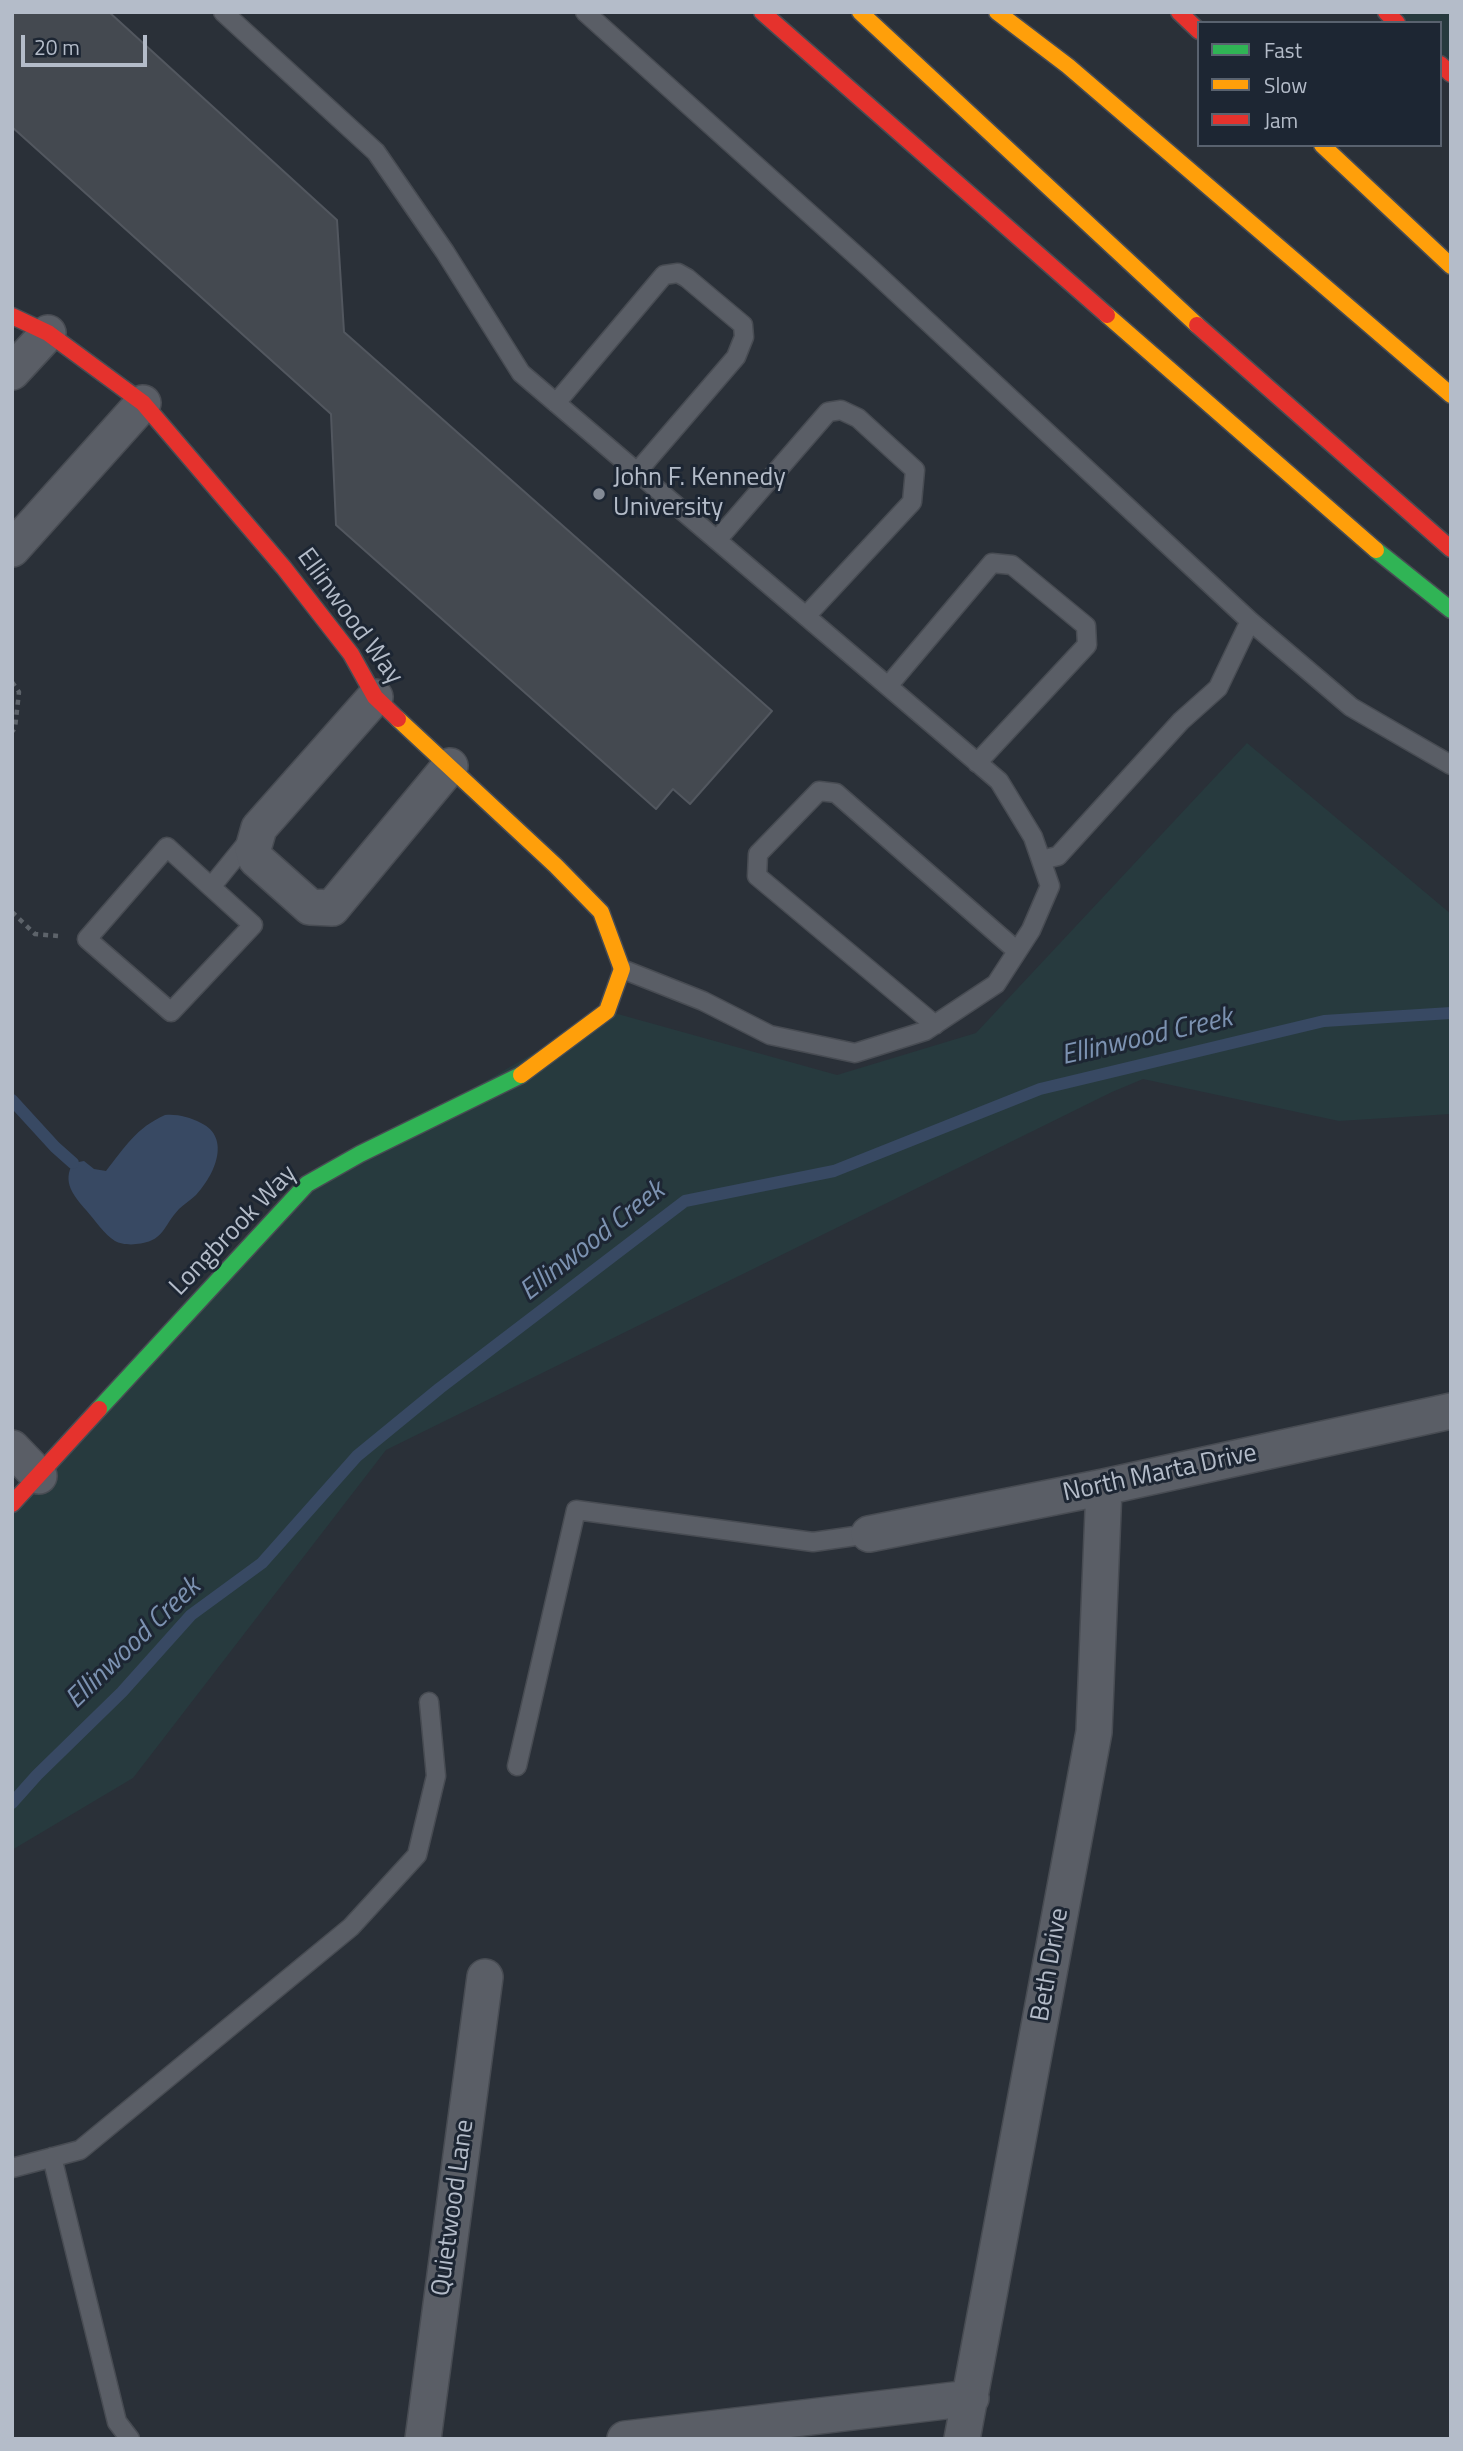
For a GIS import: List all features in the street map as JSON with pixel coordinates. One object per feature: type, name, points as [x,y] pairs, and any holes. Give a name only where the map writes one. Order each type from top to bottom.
[{"type":"main road","points":[[762,12],[1347,526],[1451,610]]},
{"type":"main road","points":[[860,12],[1226,352],[1451,549]]},
{"type":"main road","points":[[997,12],[1068,66],[1451,395]]},
{"type":"main road","points":[[1179,12],[1197,29]]},
{"type":"main road","points":[[1324,147],[1451,266]]},
{"type":"main road","name":"Ellinwood Way","points":[[12,316],[48,334],[143,404],[284,568],[351,654],[375,697],[556,866],[601,912],[622,969]]},
{"type":"main road","name":"Longbrook Way","points":[[12,1504],[307,1184],[360,1154],[521,1075],[607,1011],[622,969]]},
{"type":"street","points":[[12,372],[48,334]]},
{"type":"street","points":[[12,550],[143,404]]},
{"type":"street","points":[[375,697],[259,828],[253,849],[256,859],[310,907],[332,908],[450,766]]},
{"type":"street","name":"North Marta Drive","points":[[869,1534],[1104,1487],[1451,1411]]},
{"type":"street","points":[[12,1448],[39,1476]]},
{"type":"street","name":"Beth Drive","points":[[962,2439],[1094,1732],[1104,1487]]},
{"type":"street","name":"Quietwood Lane","points":[[423,2439],[485,1977]]},
{"type":"street","points":[[625,2439],[971,2398]]},
{"type":"lane","points":[[223,12],[376,152],[445,252],[521,373],[999,781],[1033,836],[1050,886],[1031,930],[996,984],[925,1031],[855,1053],[770,1035],[704,1001],[622,969]]},
{"type":"lane","points":[[585,12],[870,268],[1250,621],[1351,707],[1451,765]]},
{"type":"lane","points":[[556,403],[664,275],[678,273],[687,278],[743,325],[744,337],[736,357],[637,472]]},
{"type":"lane","points":[[717,540],[828,412],[841,410],[858,418],[915,470],[912,502],[806,616]]},
{"type":"lane","points":[[888,686],[992,563],[1012,565],[1086,626],[1087,645],[977,763]]},
{"type":"lane","points":[[1041,860],[1058,856],[1181,721],[1218,688],[1250,621]]},
{"type":"lane","points":[[935,1025],[757,876],[758,854],[819,792],[836,793],[1017,951]]},
{"type":"lane","points":[[211,887],[259,828]]},
{"type":"lane","points":[[167,847],[211,887],[253,925],[170,1012],[87,939],[167,847]]},
{"type":"lane","points":[[517,1766],[576,1510],[813,1542],[869,1534]]},
{"type":"lane","points":[[12,2168],[80,2150],[351,1927],[417,1855],[436,1776],[429,1702]]},
{"type":"lane","points":[[52,2157],[117,2422],[130,2439]]},
{"type":"path","points":[[12,682],[19,692],[15,728],[12,732]]},
{"type":"path","points":[[12,912],[35,934],[87,939]]},
{"type":"green space","points":[[1386,12],[1451,12],[1451,74],[1442,66],[1442,21],[1395,21]]},
{"type":"green space","points":[[1247,743],[1451,914],[1451,1114],[1339,1121],[1143,1079],[386,1450],[133,1778],[12,1850],[12,1503],[307,1184],[607,1011],[837,1075],[976,1033]]},
{"type":"water","points":[[165,1115],[188,1118],[210,1130],[218,1147],[214,1168],[203,1187],[179,1209],[158,1237],[145,1243],[117,1242],[104,1231],[73,1194],[69,1182],[70,1170],[73,1163],[84,1161],[94,1169],[106,1171],[139,1132]]},
{"type":"building","name":"John F. Kennedy University","points":[[12,12],[109,12],[337,220],[344,332],[772,711],[690,804],[673,789],[656,809],[336,525],[331,414],[12,127]]},
{"type":"waterway","name":"Ellinwood Creek","points":[[12,1803],[122,1692],[191,1615],[262,1563],[357,1456],[440,1388],[685,1201],[834,1171],[1040,1089],[1324,1021],[1451,1013]]},
{"type":"waterway","points":[[12,1100],[73,1163]]},
{"type":"traffic: fast","points":[[1376,550],[1451,610]]},
{"type":"traffic: fast","points":[[99,1409],[307,1184],[360,1154],[521,1075]]},
{"type":"traffic: slow","points":[[860,12],[1197,325]]},
{"type":"traffic: slow","points":[[997,12],[1068,66],[1451,395]]},
{"type":"traffic: slow","points":[[1324,147],[1451,266]]},
{"type":"traffic: slow","points":[[1107,315],[1376,550]]},
{"type":"traffic: slow","points":[[398,719],[556,866],[601,912],[622,969],[607,1011],[521,1075]]},
{"type":"traffic: jam","points":[[762,12],[1107,315]]},
{"type":"traffic: jam","points":[[1179,12],[1197,29]]},
{"type":"traffic: jam","points":[[1386,12],[1395,21]]},
{"type":"traffic: jam","points":[[1442,66],[1451,74]]},
{"type":"traffic: jam","points":[[12,316],[48,333],[143,403],[284,568],[351,654],[375,697],[398,719]]},
{"type":"traffic: jam","points":[[1197,325],[1451,549]]},
{"type":"traffic: jam","points":[[12,1504],[99,1409]]},
{"type":"place","name":"John F. Kennedy University","points":[[599,494]]}]
